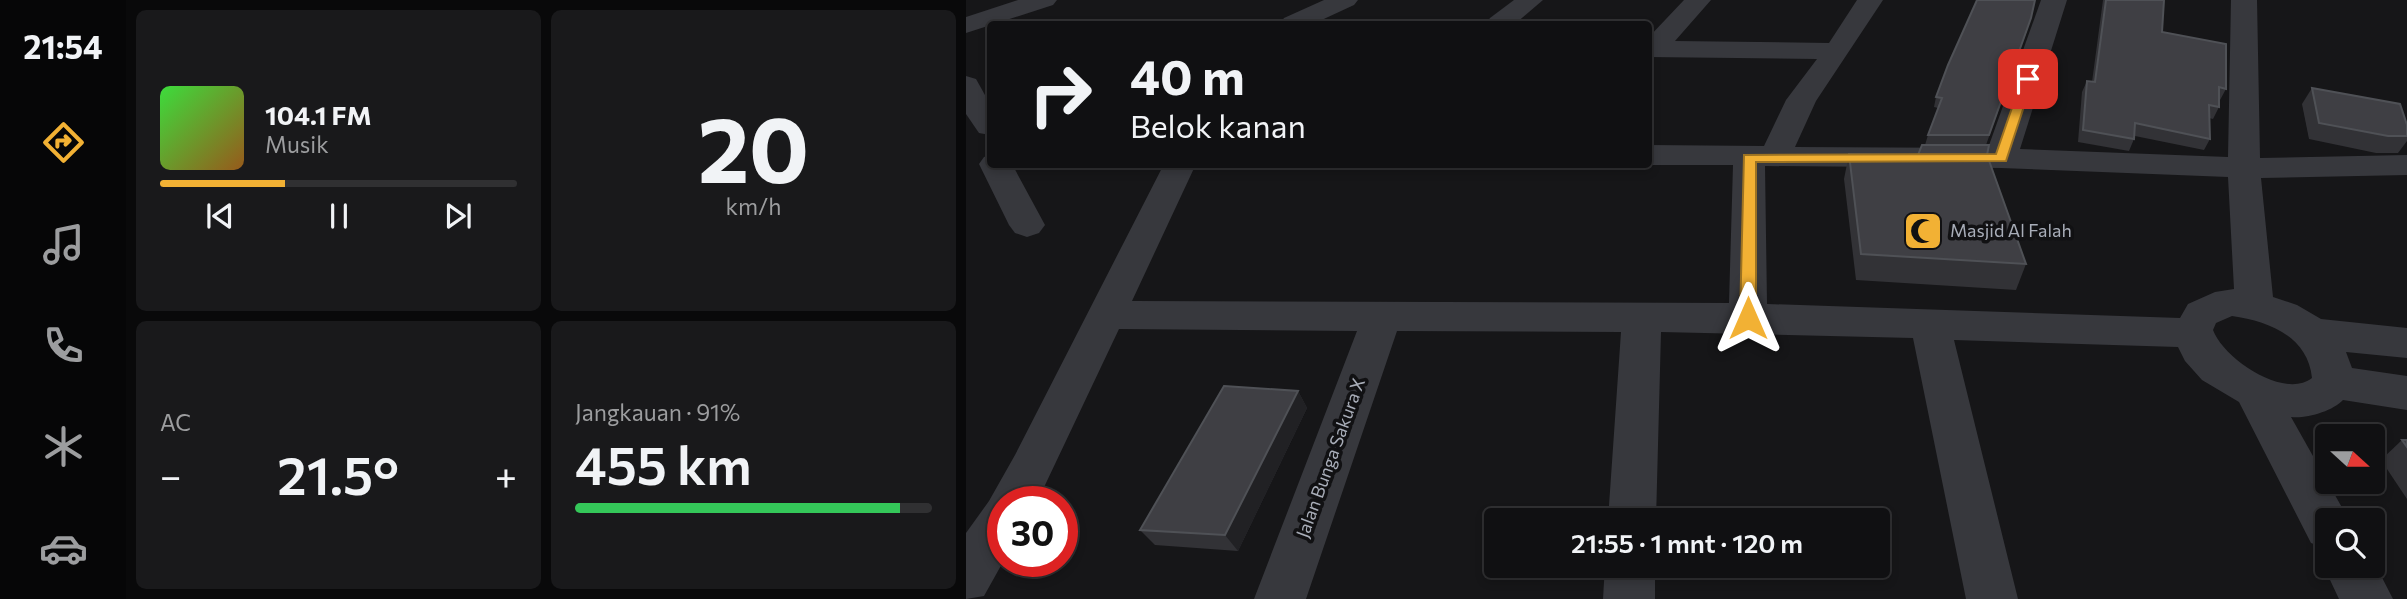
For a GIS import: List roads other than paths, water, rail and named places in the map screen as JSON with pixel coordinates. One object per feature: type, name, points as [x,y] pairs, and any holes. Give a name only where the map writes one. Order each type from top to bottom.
[{"type":"street","points":[[966,24],[1044,0]]},
{"type":"street","points":[[1300,21],[1345,0]]},
{"type":"street","points":[[1503,21],[1530,0]]},
{"type":"street","points":[[1652,48],[1698,0]]},
{"type":"street","points":[[1748,318],[1762,158],[1870,0]]},
{"type":"street","points":[[2001,158],[2054,0]]},
{"type":"street","points":[[2244,0],[2244,168],[2254,304]]},
{"type":"street","points":[[1652,49],[1837,51]]},
{"type":"street","points":[[1652,155],[2001,158],[2244,168],[2407,165]]},
{"type":"street","points":[[966,175],[987,166]]},
{"type":"street","points":[[996,168],[1014,195],[1027,225]]},
{"type":"street","points":[[1021,486],[1178,168]]},
{"type":"street","points":[[2230,302],[2254,304],[2281,313],[2324,345],[2334,365],[2333,382],[2321,394],[2299,400],[2271,397],[2242,387],[2217,370],[2200,351],[2193,333],[2196,317],[2209,306],[2230,302]]},
{"type":"street","points":[[1107,315],[1748,318],[2193,333]]},
{"type":"street","name":"Jalan Bunga Sakura X","points":[[1280,599],[1382,316]]},
{"type":"street","points":[[1633,508],[1642,317]]},
{"type":"street","points":[[1930,324],[1992,599]]},
{"type":"street","points":[[2311,333],[2407,343]]},
{"type":"street","points":[[2333,382],[2407,393]]},
{"type":"street","points":[[2254,391],[2318,508]]},
{"type":"street","points":[[966,579],[987,544]]},
{"type":"street","points":[[1629,599],[1630,578]]},
{"type":"street","points":[[2355,578],[2367,599]]},
{"type":"place","name":"Masjid Al Falah","points":[[1923,231]]}]
